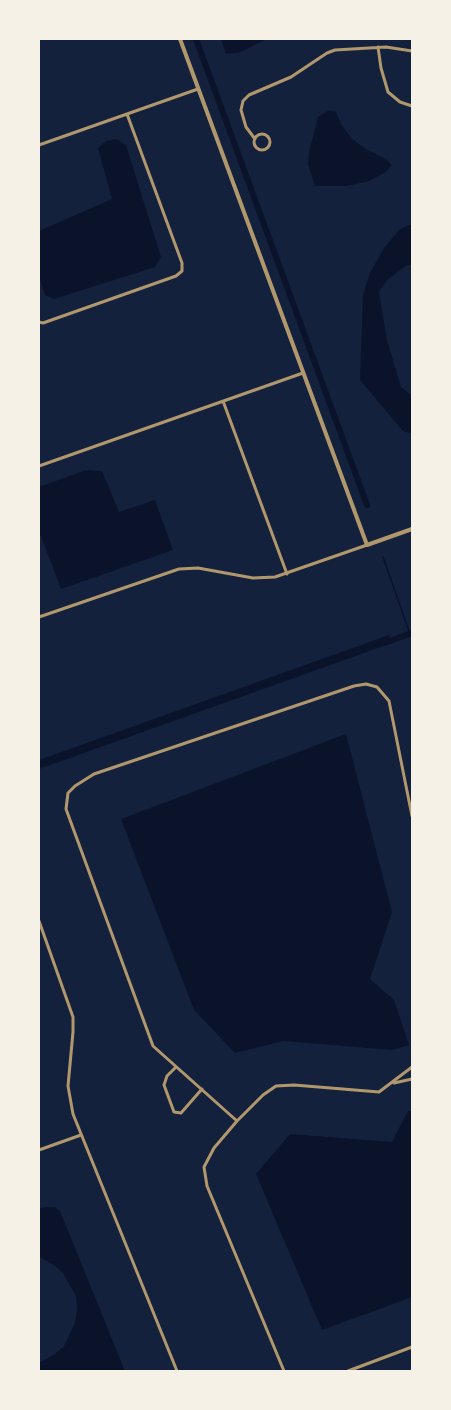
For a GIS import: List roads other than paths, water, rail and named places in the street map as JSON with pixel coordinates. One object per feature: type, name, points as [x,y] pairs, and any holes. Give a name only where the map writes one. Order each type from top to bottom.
[{"type":"street","points":[[180,39],[366,545]]},
{"type":"street","points":[[378,47],[388,92],[400,102],[412,106]]},
{"type":"street","points":[[255,138],[259,134],[265,134],[270,139],[269,145],[265,149],[259,149],[254,144],[255,138],[246,127],[241,110],[243,101],[249,95],[291,77],[335,50],[396,47],[412,51]]},
{"type":"street","points":[[39,145],[198,89]]},
{"type":"street","points":[[39,322],[176,276],[182,271],[182,263],[128,114]]},
{"type":"street","points":[[39,466],[303,373]]},
{"type":"street","points":[[224,401],[287,574]]},
{"type":"street","points":[[39,617],[179,569],[198,568],[253,578],[287,574],[412,529]]},
{"type":"street","points":[[237,1121],[153,1046],[66,809],[68,793],[94,774],[354,686],[366,684],[377,687],[388,701],[412,816]]},
{"type":"street","points":[[39,921],[73,1017],[68,1094],[73,1114],[177,1371]]},
{"type":"street","points":[[176,1067],[167,1076],[164,1085],[174,1112],[181,1113],[202,1089]]},
{"type":"street","points":[[284,1371],[207,1186],[204,1167],[214,1148],[237,1121],[263,1095],[276,1086],[294,1085],[379,1092],[412,1067]]},
{"type":"street","points":[[392,1084],[412,1078]]},
{"type":"street","points":[[39,1150],[81,1135]]},
{"type":"street","points":[[348,1371],[412,1347]]},
{"type":"water","points":[[221,39],[267,39],[241,52],[226,54]]},
{"type":"water","points":[[329,110],[336,112],[341,124],[352,139],[392,165],[386,172],[369,181],[347,186],[315,186],[308,164],[309,152],[318,117]]},
{"type":"water","points":[[116,139],[126,145],[161,257],[155,267],[54,299],[45,295],[39,276],[39,231],[112,199],[98,148],[106,141]]},
{"type":"water","points":[[412,224],[412,264],[387,280],[379,292],[387,340],[401,387],[412,396],[412,434],[403,431],[360,380],[363,295],[370,273],[384,248],[400,229]]},
{"type":"water","points":[[86,470],[102,471],[119,512],[155,500],[173,550],[61,589],[41,536],[39,536],[39,487]]},
{"type":"water","points":[[389,635],[392,643],[39,769],[39,760]]},
{"type":"water","points":[[346,734],[392,912],[370,979],[394,1000],[409,1045],[393,1050],[283,1041],[235,1053],[194,1010],[121,819]]},
{"type":"water","points":[[408,1111],[412,1111],[412,1297],[322,1330],[256,1174],[290,1134],[392,1142]]},
{"type":"water","points":[[55,1207],[60,1211],[125,1371],[39,1371],[39,1363],[64,1346],[75,1323],[77,1309],[76,1296],[63,1273],[39,1257],[39,1209]]},
{"type":"waterway","points":[[196,39],[367,505]]},
{"type":"waterway","points":[[383,557],[410,634]]},
{"type":"waterway","points":[[384,643],[412,633]]}]
